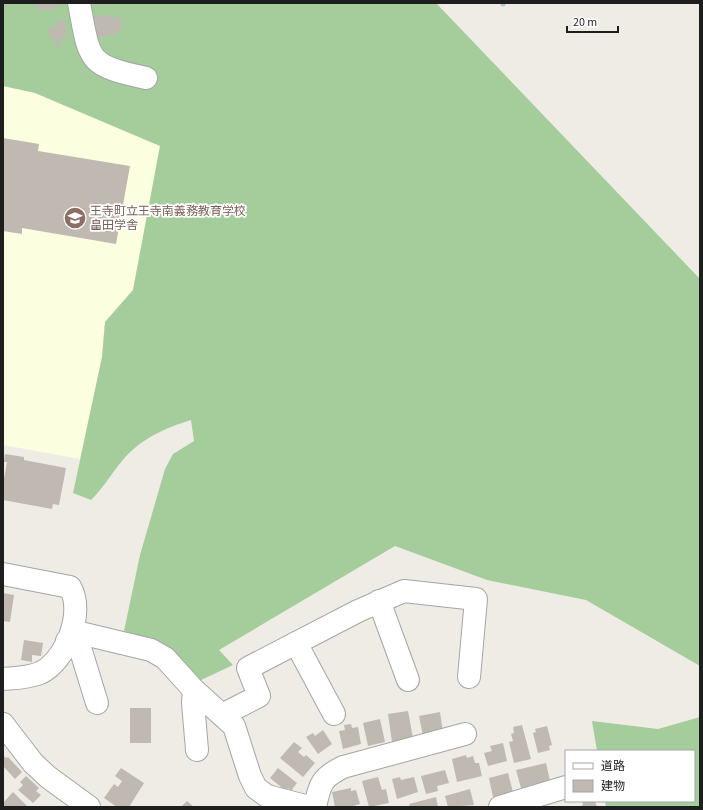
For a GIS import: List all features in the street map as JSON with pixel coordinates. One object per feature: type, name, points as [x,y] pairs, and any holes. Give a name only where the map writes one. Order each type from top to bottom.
[{"type":"street","points":[[79,3],[88,48],[96,61],[114,71],[146,78]]},
{"type":"street","points":[[3,574],[70,587],[75,595],[76,606],[69,636],[55,661],[41,672],[26,677],[3,679]]},
{"type":"street","points":[[222,715],[259,696],[248,668],[379,601],[404,591],[476,599],[469,677]]},
{"type":"street","points":[[379,601],[408,680]]},
{"type":"street","points":[[69,636],[150,650],[165,658],[194,690],[234,726],[250,776],[256,788],[267,796],[309,807]]},
{"type":"street","points":[[69,636],[81,651],[97,703]]},
{"type":"street","points":[[296,643],[334,714]]},
{"type":"street","points":[[194,690],[193,703],[197,750]]},
{"type":"street","points":[[3,724],[33,763],[48,777],[89,807]]},
{"type":"street","points":[[315,807],[320,787],[324,781],[329,775],[343,767],[465,734]]},
{"type":"street","points":[[500,807],[565,787]]},
{"type":"shaded area","name":"王寺町立王寺南義務教育学校 畠田学舎","points":[[3,86],[35,93],[160,146],[133,290],[105,322],[102,357],[80,459],[3,445]]},
{"type":"green space","points":[[3,3],[436,3],[700,279],[700,666],[586,600],[487,580],[395,546],[219,650],[233,665],[199,681],[154,642],[124,631],[140,555],[165,469],[173,454],[194,441],[191,420],[162,431],[137,446],[122,461],[91,500],[73,493],[102,357],[105,322],[133,290],[160,146],[35,93],[3,86]]},
{"type":"green space","points":[[700,717],[700,807],[606,807],[605,802],[695,802],[695,750],[597,750],[592,721],[658,729]]},
{"type":"building","points":[[36,3],[59,3],[59,8],[37,11]]},
{"type":"building","points":[[112,15],[113,18],[120,17],[122,30],[117,31],[118,34],[97,37],[94,17]]},
{"type":"building","points":[[65,20],[67,37],[60,38],[61,46],[56,47],[55,39],[50,39],[48,28],[57,27],[56,21]]},
{"type":"building","points":[[3,138],[39,144],[38,151],[130,166],[116,244],[22,228],[22,234],[3,231]]},
{"type":"building","points":[[5,454],[24,457],[24,460],[66,468],[59,505],[53,504],[52,509],[3,500],[3,484],[7,462],[4,462]]},
{"type":"building","points":[[3,593],[14,595],[10,622],[3,621]]},
{"type":"building","points":[[24,640],[43,643],[41,656],[32,655],[32,662],[21,660]]},
{"type":"building","points":[[130,708],[151,708],[151,743],[130,743]]},
{"type":"building","points":[[408,711],[413,738],[392,742],[388,714]]},
{"type":"building","points":[[440,712],[443,733],[423,736],[419,716]]},
{"type":"building","points":[[380,719],[385,742],[368,746],[363,723]]},
{"type":"building","points":[[351,724],[352,728],[358,727],[361,744],[343,749],[339,731],[345,730],[344,725]]},
{"type":"building","points":[[522,725],[531,759],[514,763],[509,742],[513,741],[511,734],[514,733],[513,727]]},
{"type":"building","points":[[547,726],[552,745],[549,746],[550,750],[538,753],[533,733],[536,732],[535,729]]},
{"type":"building","points":[[323,730],[332,744],[318,754],[306,737],[313,733],[315,736]]},
{"type":"building","points":[[294,742],[302,748],[298,752],[304,757],[306,755],[315,763],[303,777],[280,758]]},
{"type":"building","points":[[503,743],[507,761],[488,766],[484,753],[492,751],[490,746]]},
{"type":"building","points":[[3,755],[6,758],[8,757],[22,772],[15,779],[3,766]]},
{"type":"building","points":[[466,755],[467,758],[473,756],[475,763],[479,763],[482,776],[457,782],[452,759]]},
{"type":"building","points":[[546,763],[550,781],[521,788],[516,770]]},
{"type":"building","points":[[121,768],[144,783],[129,807],[117,807],[104,798],[114,784],[118,787],[122,781],[115,776]]},
{"type":"building","points":[[278,768],[297,783],[291,791],[288,788],[286,791],[270,778]]},
{"type":"building","points":[[445,770],[449,783],[437,786],[438,791],[426,794],[421,776]]},
{"type":"building","points":[[508,773],[513,792],[493,797],[489,778]]},
{"type":"building","points":[[26,776],[39,788],[36,791],[41,795],[33,803],[18,790],[23,785],[20,782]]},
{"type":"building","points":[[378,777],[382,790],[386,789],[389,803],[369,807],[362,781]]},
{"type":"building","points":[[400,777],[401,780],[414,777],[418,792],[397,799],[392,779]]},
{"type":"building","points":[[351,788],[351,791],[356,790],[360,804],[349,807],[335,807],[332,792]]},
{"type":"building","points":[[470,789],[474,805],[448,807],[445,796]]},
{"type":"building","points":[[13,792],[28,807],[3,807],[3,803]]},
{"type":"building","points":[[436,797],[438,807],[410,807],[409,804]]},
{"type":"building","points":[[187,801],[194,807],[181,807]]},
{"type":"building","points":[[582,802],[595,802],[597,807],[579,807],[583,805]]},
{"type":"place","name":"王寺町立王寺南義務教育学校 畠田学舎","points":[[75,218]]}]
